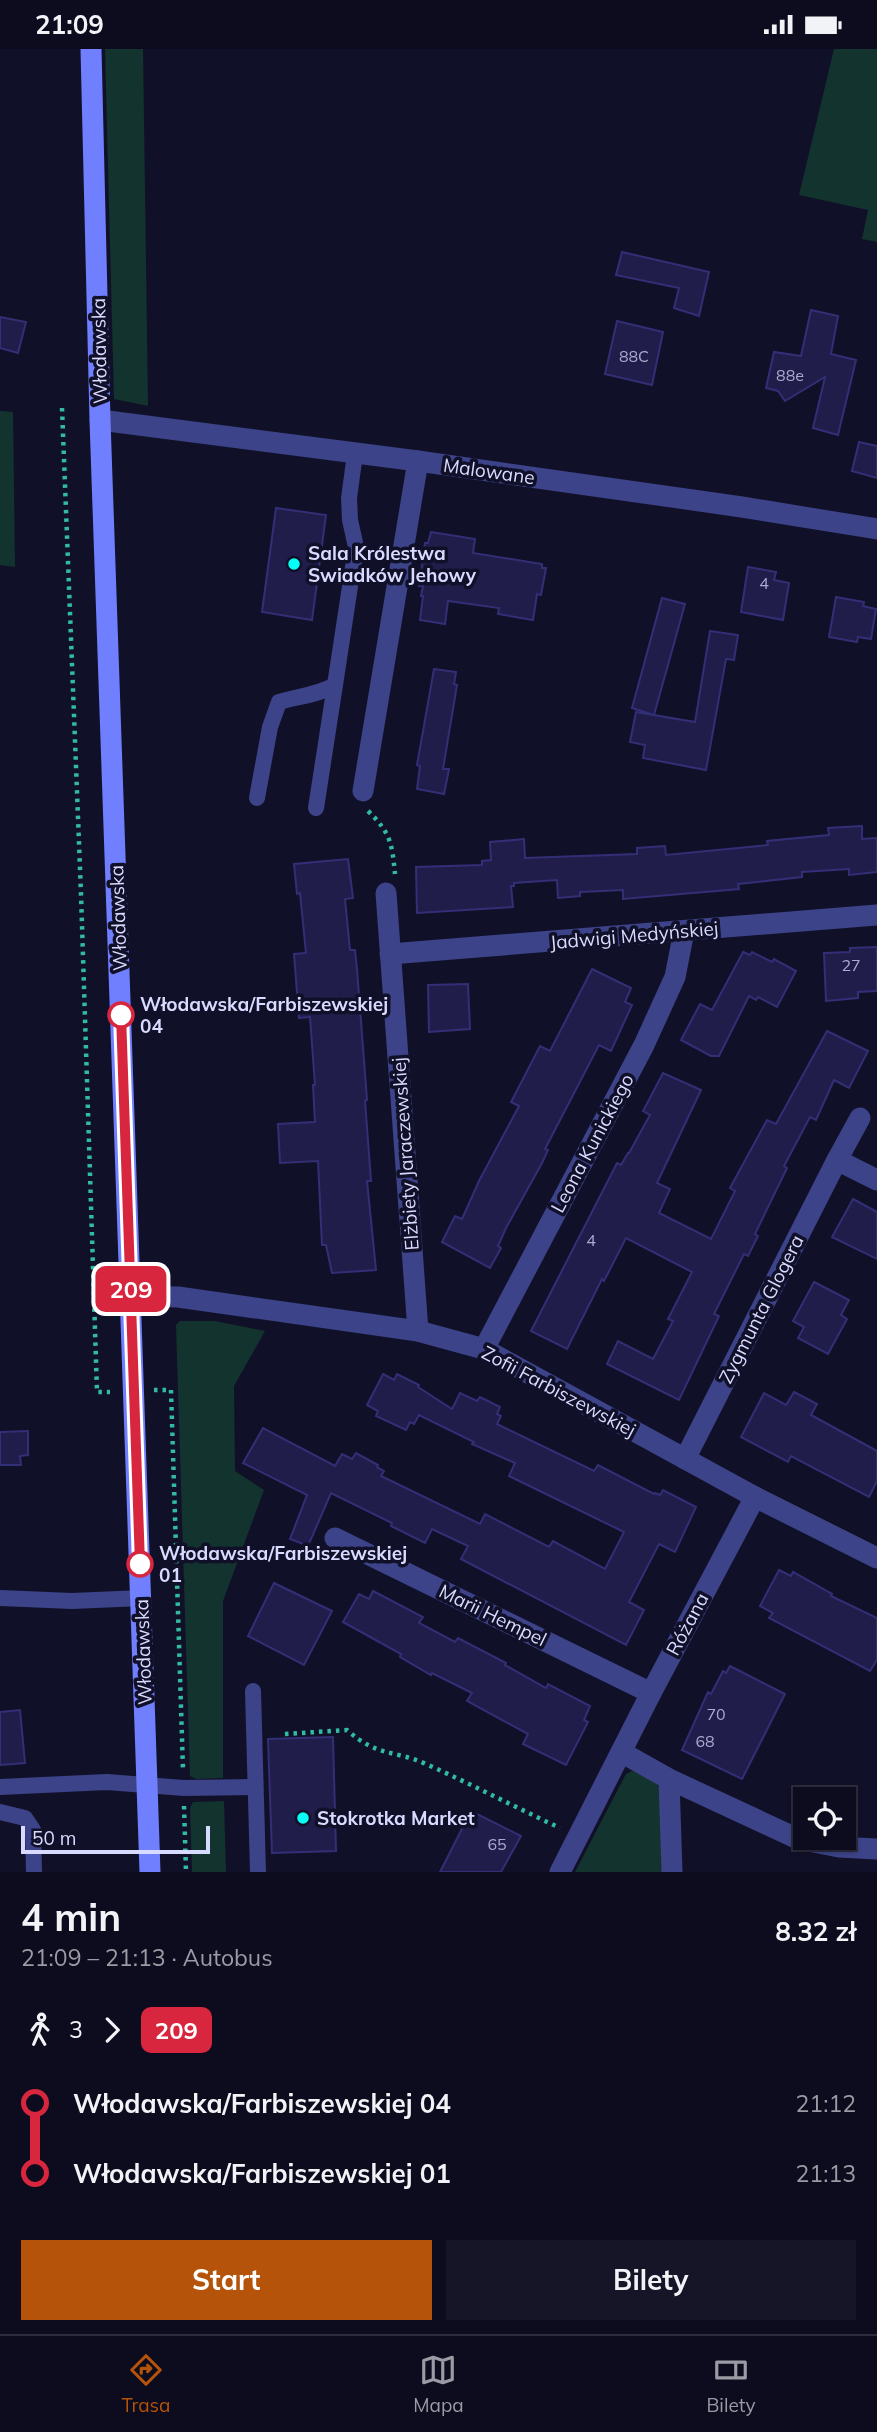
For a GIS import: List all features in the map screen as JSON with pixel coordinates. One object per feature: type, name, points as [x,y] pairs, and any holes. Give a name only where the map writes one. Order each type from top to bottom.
[{"type":"main road","name":"Włodawska","points":[[91,49],[100,420],[150,1872]]},
{"type":"street","name":"Malowane","points":[[100,420],[418,461],[877,529]]},
{"type":"street","points":[[363,791],[418,461]]},
{"type":"street","name":"Elżbiety Jaraczewskiej","points":[[390,888],[390,954],[418,1331]]},
{"type":"street","name":"Jadwigi Medyńskiej","points":[[390,954],[877,915]]},
{"type":"street","name":"Leona Kunickiego","points":[[484,1349],[644,1045],[676,977],[684,931]]},
{"type":"street","name":"Zygmunta Glogera","points":[[685,1459],[860,1118]]},
{"type":"street","points":[[837,1160],[877,1180]]},
{"type":"street","name":"Zofii Farbiszewskiej","points":[[131,1296],[178,1297],[418,1331],[484,1349],[755,1497],[877,1558]]},
{"type":"street","name":"Różana","points":[[560,1872],[650,1693],[755,1497]]},
{"type":"street","name":"Marii Hempel","points":[[335,1538],[650,1693]]},
{"type":"street","points":[[621,1752],[669,1779],[798,1839],[839,1847],[877,1849]]},
{"type":"street","points":[[669,1779],[672,1872]]},
{"type":"lane","points":[[316,808],[356,547],[349,499],[355,454]]},
{"type":"lane","points":[[257,798],[270,727],[279,702],[303,694],[321,693],[335,685]]},
{"type":"lane","points":[[0,1598],[72,1601],[142,1598]]},
{"type":"lane","points":[[253,1691],[258,1872]]},
{"type":"lane","points":[[0,1787],[107,1782],[184,1788],[255,1787]]},
{"type":"lane","points":[[0,1812],[25,1818],[33,1831],[34,1872]]},
{"type":"path","points":[[62,408],[97,1392],[172,1390],[186,1872]]},
{"type":"path","points":[[363,791],[364,808],[384,826],[393,845],[390,888]]},
{"type":"path","points":[[285,1734],[347,1730],[362,1744],[423,1762],[561,1829]]},
{"type":"green space","points":[[105,49],[143,49],[148,406],[114,399]]},
{"type":"green space","points":[[834,49],[877,49],[877,242],[862,239],[868,210],[799,195]]},
{"type":"green space","points":[[0,411],[13,412],[15,567],[0,565]]},
{"type":"green space","points":[[180,1321],[215,1321],[265,1331],[234,1386],[235,1471],[264,1490],[223,1601],[223,1778],[196,1779],[190,1776],[176,1325]]},
{"type":"green space","points":[[632,1771],[649,1777],[661,1791],[664,1872],[575,1872],[626,1774]]},
{"type":"green space","points":[[224,1801],[226,1872],[192,1872],[190,1808],[193,1802]]},
{"type":"building","points":[[622,252],[709,272],[699,316],[674,308],[679,288],[616,275]]},
{"type":"building","points":[[811,310],[838,316],[831,354],[856,360],[838,435],[813,428],[825,377],[785,401],[778,391],[766,388],[774,352],[801,356]]},
{"type":"building","points":[[0,317],[26,322],[18,353],[0,348]]},
{"type":"building","points":[[617,321],[663,332],[652,385],[605,374]]},
{"type":"building","points":[[859,442],[877,446],[877,478],[852,471]]},
{"type":"building","name":"Sala Królestwa Swiadków Jehowy","points":[[276,508],[326,515],[312,620],[262,612]]},
{"type":"building","points":[[431,532],[475,539],[473,553],[542,564],[542,568],[546,568],[541,595],[537,594],[533,620],[498,614],[499,608],[448,601],[445,624],[420,620],[423,586],[419,586],[425,543],[428,543]]},
{"type":"building","points":[[748,567],[776,572],[774,580],[789,583],[783,620],[741,612]]},
{"type":"building","points":[[836,597],[864,602],[863,606],[876,609],[871,639],[858,637],[857,642],[829,637]]},
{"type":"building","points":[[662,598],[685,604],[654,715],[632,708]]},
{"type":"building","points":[[710,631],[738,635],[734,660],[726,659],[706,770],[643,758],[645,745],[630,742],[636,712],[695,722]]},
{"type":"building","points":[[434,669],[456,672],[454,684],[457,685],[443,769],[449,769],[444,794],[417,789],[420,766],[417,765]]},
{"type":"building","points":[[862,826],[862,839],[877,838],[877,872],[849,875],[849,869],[802,872],[802,877],[738,884],[739,889],[623,899],[623,890],[580,892],[580,896],[558,898],[557,880],[514,883],[514,886],[511,886],[513,907],[417,913],[416,867],[482,865],[482,861],[491,860],[490,842],[524,839],[525,858],[637,854],[637,848],[665,846],[666,855],[768,845],[767,841],[829,835],[828,828]]},
{"type":"building","points":[[348,859],[353,898],[345,899],[350,950],[355,950],[357,969],[371,1181],[367,1181],[376,1270],[332,1273],[326,1245],[322,1245],[318,1161],[280,1163],[278,1124],[315,1122],[310,1017],[299,1018],[294,954],[306,953],[294,864]]},
{"type":"building","points":[[877,947],[877,991],[858,992],[858,998],[826,1001],[824,953]]},
{"type":"building","points":[[743,952],[750,955],[752,952],[772,962],[774,959],[796,971],[777,1007],[758,997],[756,1000],[749,996],[719,1056],[711,1056],[681,1040],[700,1004],[712,1010]]},
{"type":"building","points":[[592,969],[631,988],[625,1002],[632,1005],[611,1051],[599,1045],[545,1149],[548,1150],[542,1163],[506,1228],[498,1246],[501,1248],[490,1268],[442,1242],[455,1216],[462,1219],[519,1106],[511,1102],[540,1046],[550,1051]]},
{"type":"building","points":[[468,984],[470,1029],[429,1032],[428,985]]},
{"type":"building","points":[[827,1031],[868,1051],[849,1088],[834,1080],[816,1120],[810,1117],[784,1166],[787,1168],[755,1234],[758,1236],[748,1256],[744,1254],[714,1314],[719,1316],[679,1400],[607,1364],[618,1341],[653,1359],[673,1321],[668,1319],[692,1272],[626,1238],[567,1349],[531,1331],[617,1163],[621,1165],[650,1115],[643,1111],[663,1073],[701,1090],[657,1183],[670,1189],[659,1213],[711,1239],[735,1191],[730,1188],[767,1120],[776,1124]]},
{"type":"building","points":[[853,1199],[877,1212],[877,1259],[832,1237]]},
{"type":"building","points":[[814,1282],[849,1300],[841,1315],[847,1319],[828,1354],[798,1338],[804,1327],[793,1321]]},
{"type":"building","points":[[383,1374],[394,1380],[397,1374],[419,1385],[418,1387],[452,1409],[460,1393],[477,1401],[480,1397],[500,1407],[497,1414],[501,1416],[497,1424],[594,1471],[598,1465],[654,1494],[660,1495],[663,1490],[696,1507],[675,1552],[659,1544],[629,1602],[644,1610],[626,1645],[461,1559],[468,1546],[432,1529],[425,1543],[391,1526],[392,1523],[331,1493],[308,1546],[290,1539],[307,1495],[243,1463],[263,1428],[335,1466],[342,1454],[352,1459],[356,1453],[378,1465],[377,1467],[384,1471],[381,1476],[480,1524],[485,1514],[549,1547],[553,1541],[605,1569],[624,1532],[509,1476],[515,1463],[472,1444],[474,1442],[419,1415],[414,1424],[410,1422],[406,1430],[376,1416],[378,1411],[367,1405]]},
{"type":"building","points":[[794,1392],[817,1404],[811,1415],[877,1451],[877,1481],[869,1497],[791,1456],[788,1462],[741,1437],[764,1393],[786,1405]]},
{"type":"building","points":[[28,1431],[28,1455],[20,1456],[21,1465],[0,1465],[0,1432]]},
{"type":"building","points":[[779,1570],[791,1576],[793,1572],[832,1594],[831,1596],[877,1618],[877,1660],[870,1671],[769,1618],[773,1613],[760,1606]]},
{"type":"building","points":[[274,1583],[332,1611],[304,1665],[248,1636]]},
{"type":"building","points":[[373,1591],[423,1617],[419,1623],[455,1642],[458,1638],[546,1688],[548,1684],[590,1706],[584,1720],[588,1722],[566,1765],[523,1744],[528,1734],[467,1701],[472,1693],[432,1673],[431,1675],[400,1657],[401,1654],[343,1622],[359,1594],[369,1599]]},
{"type":"building","points":[[730,1666],[785,1694],[742,1779],[682,1750],[708,1692],[711,1694],[723,1671],[726,1673]]},
{"type":"building","points":[[20,1710],[25,1763],[0,1765],[0,1712]]},
{"type":"building","name":"Stokrotka Market","points":[[333,1737],[336,1851],[272,1853],[268,1739]]},
{"type":"building","points":[[471,1811],[521,1836],[501,1872],[440,1872]]},
{"type":"bus line","name":"209","points":[[121,1015],[140,1564]]},
{"type":"place","name":"Sala Królestwa Swiadków Jehowy","points":[[294,564]]},
{"type":"place","name":"Włodawska/Farbiszewskiej 04","points":[[121,1015]]},
{"type":"place","name":"Włodawska/Farbiszewskiej 01","points":[[140,1564]]},
{"type":"place","name":"Stokrotka Market","points":[[303,1818]]}]
